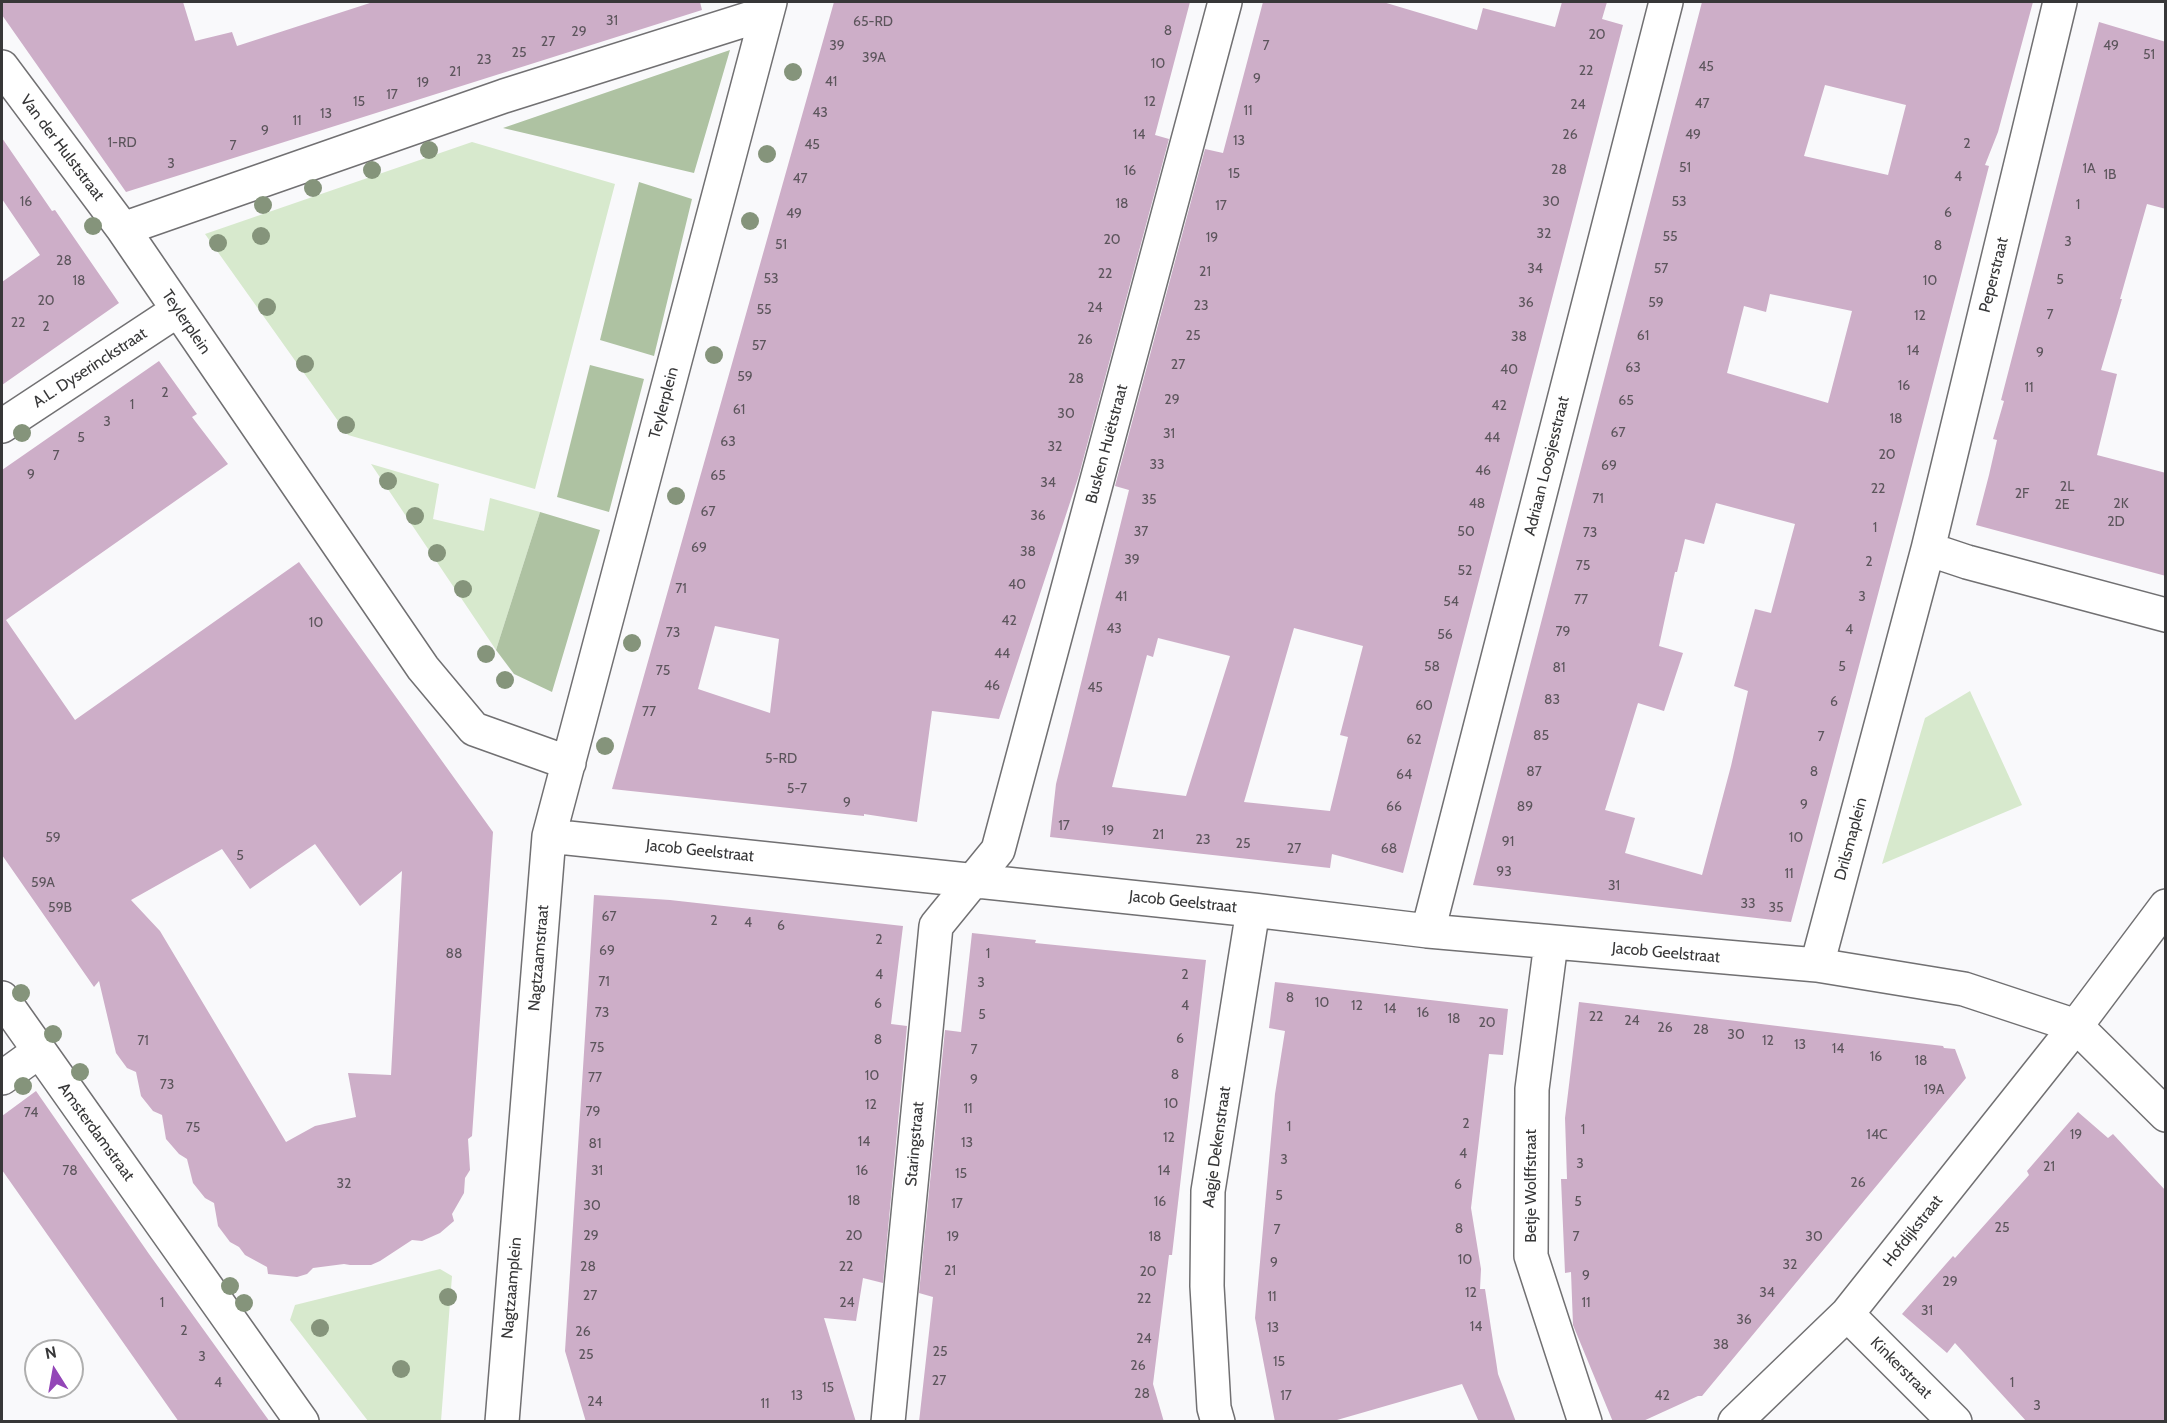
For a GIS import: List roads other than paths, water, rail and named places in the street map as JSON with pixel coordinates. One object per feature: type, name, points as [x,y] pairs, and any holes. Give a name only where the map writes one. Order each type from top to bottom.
[{"type":"street","name":"Busken Huëtstraat","points":[[974,879],[998,850],[1225,2]]},
{"type":"street","name":"Adriaan Loosjesstraat","points":[[1428,931],[1666,2]]},
{"type":"street","name":"Peperstraat","points":[[1928,549],[2060,2]]},
{"type":"street","name":"Teylerplein","points":[[769,7],[569,763],[474,729],[423,668],[123,229],[504,96],[769,7]]},
{"type":"street","name":"Van der Hulststraat","points":[[2,67],[123,229]]},
{"type":"street","name":"A.L. Dyserinckstraat","points":[[2,426],[178,310]]},
{"type":"street","points":[[1928,549],[1967,562],[2166,615]]},
{"type":"street","name":"Drilsmaplein","points":[[1817,965],[1928,549]]},
{"type":"street","name":"Nagtzaamstraat","points":[[523,1155],[549,836],[569,763]]},
{"type":"street","name":"Jacob Geelstraat","points":[[549,836],[974,879],[1428,931],[1817,965]]},
{"type":"street","name":"Staringstraat","points":[[888,1422],[936,926],[974,879]]},
{"type":"street","points":[[2076,1026],[2166,906]]},
{"type":"street","name":"Aagje Dekenstraat","points":[[1218,1422],[1214,1408],[1208,1286],[1208,1191],[1253,910]]},
{"type":"street","name":"Betje Wolffstraat","points":[[1551,943],[1532,1089],[1531,1256],[1585,1422]]},
{"type":"street","points":[[1817,965],[1964,989],[2076,1026],[2166,1115]]},
{"type":"street","name":"Amsterdamstraat","points":[[2,998],[38,1052],[302,1422]]},
{"type":"street","name":"Hofdijkstraat","points":[[1735,1422],[1847,1314],[2076,1026]]},
{"type":"street","points":[[2,1078],[38,1052]]},
{"type":"street","name":"Nagtzaamplein","points":[[502,1422],[523,1155]]},
{"type":"street","name":"Kinkerstraat","points":[[1847,1314],[1956,1422]]}]
